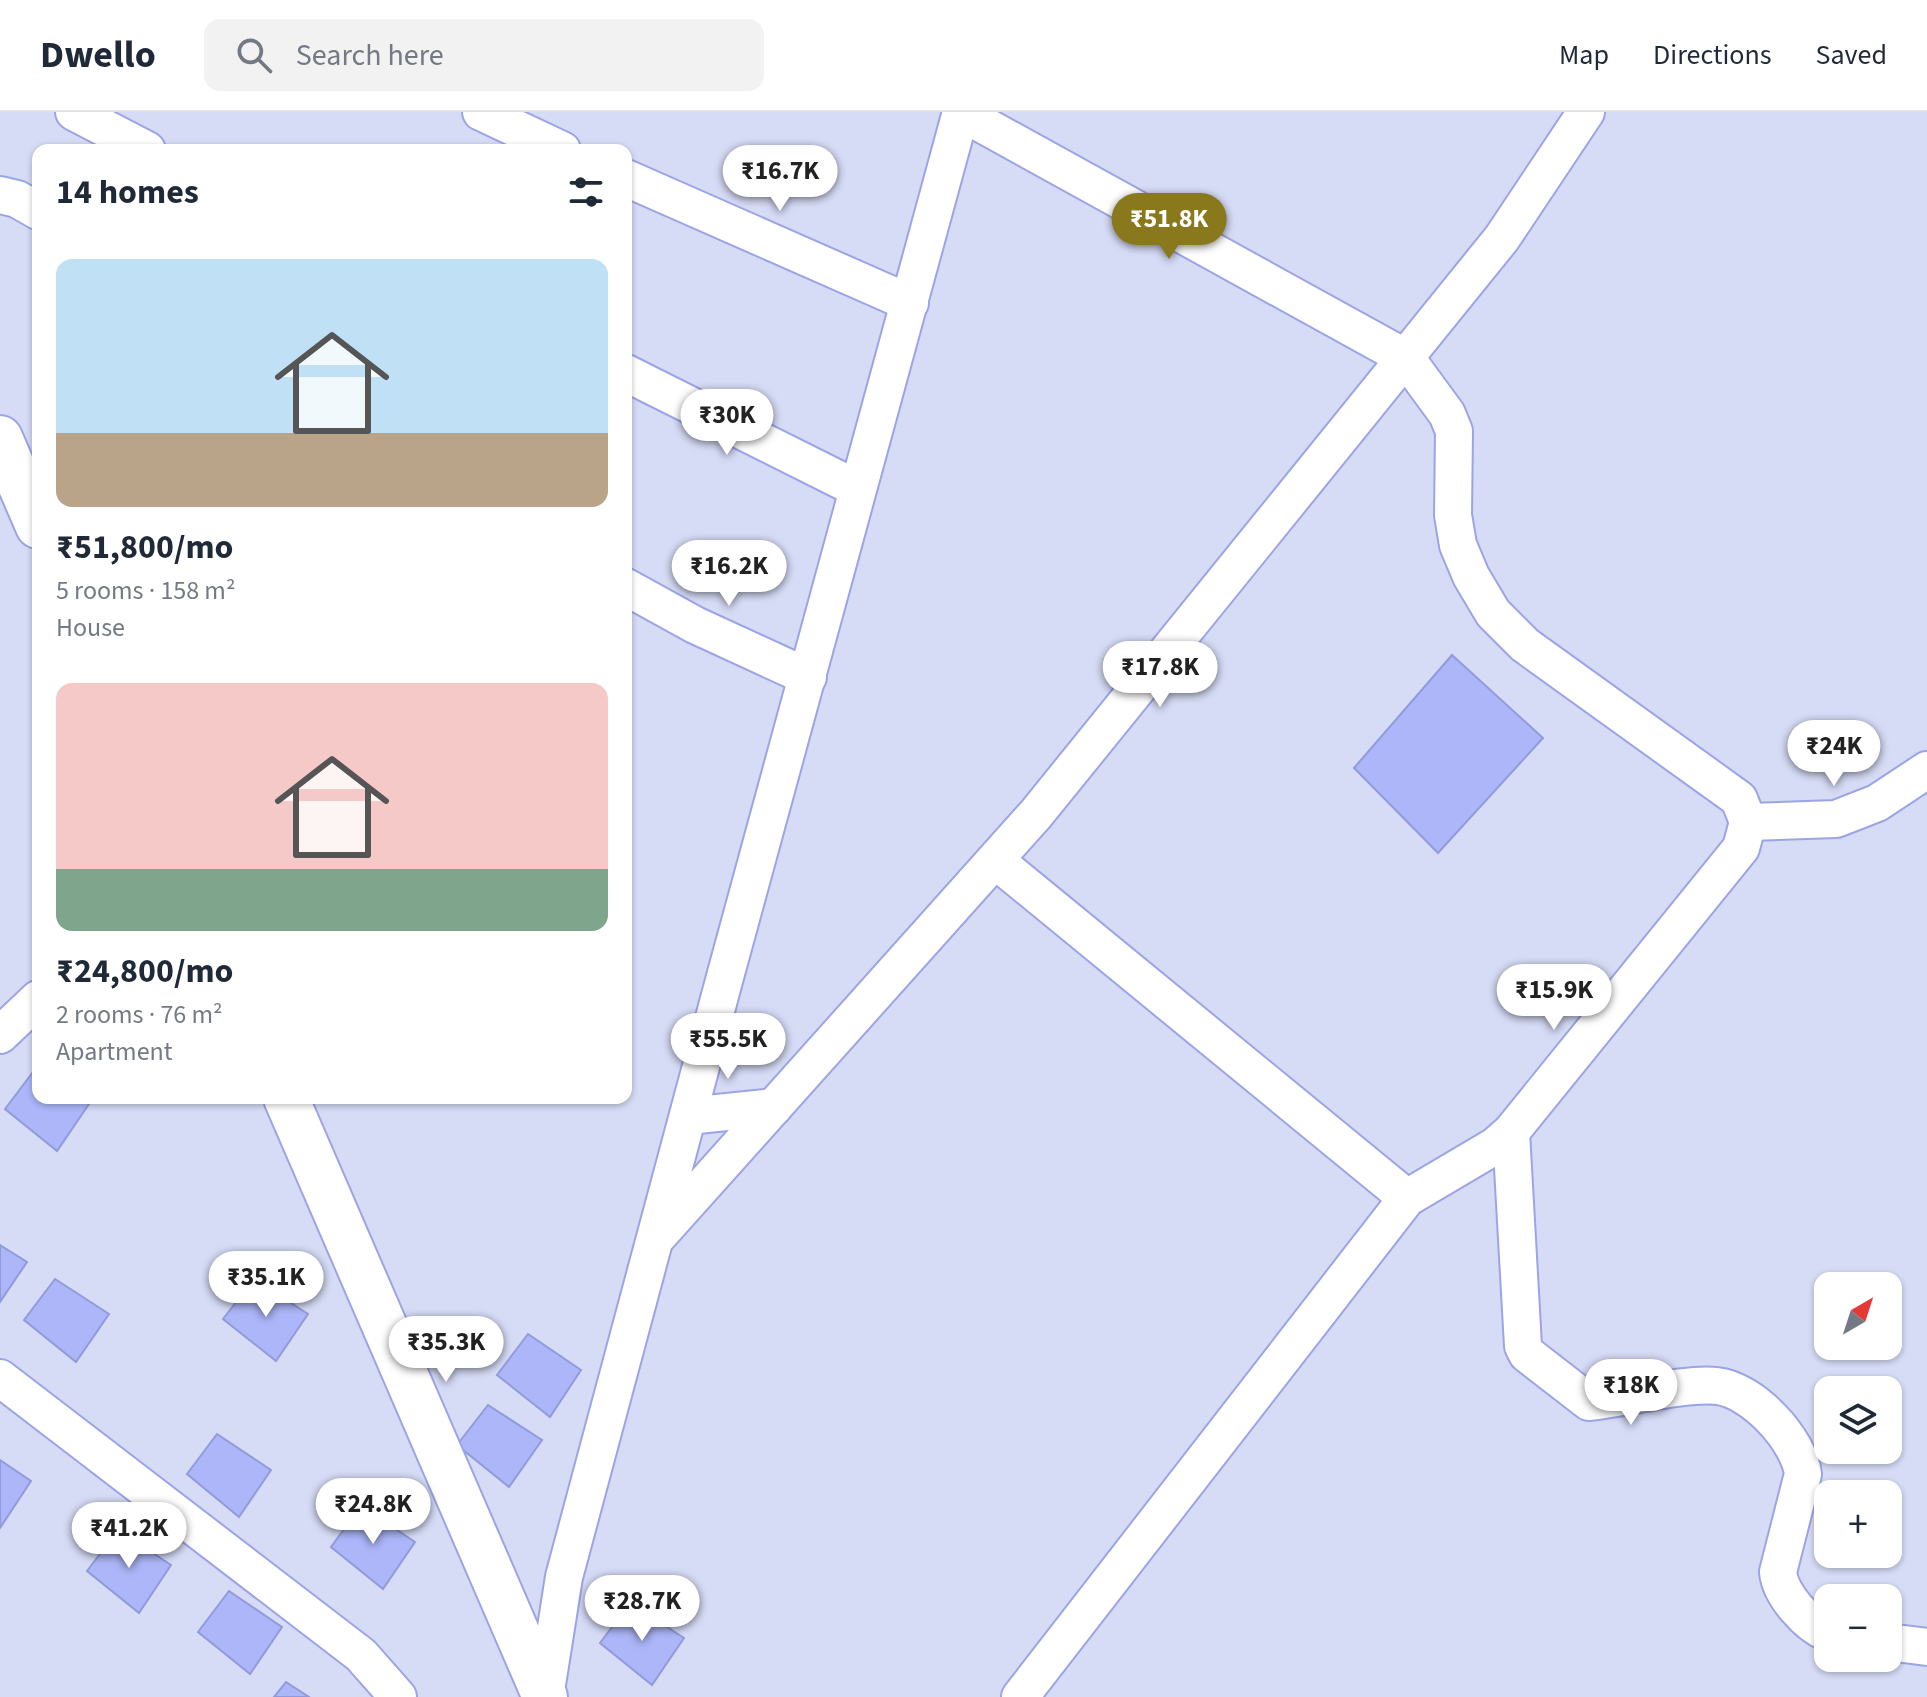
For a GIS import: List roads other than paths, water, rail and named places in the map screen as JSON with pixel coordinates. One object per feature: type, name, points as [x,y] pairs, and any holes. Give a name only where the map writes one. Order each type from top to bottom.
[{"type":"street","points":[[74,112],[135,144]]},
{"type":"street","points":[[481,112],[529,122],[555,144]]},
{"type":"street","points":[[545,1697],[564,1577],[808,677],[856,488],[961,112],[1406,358],[1447,414],[1454,431],[1453,515],[1458,545],[1471,576],[1493,613],[1525,645],[1739,799],[1748,822],[1741,848],[1511,1132],[1495,1146],[1407,1198],[1020,1697]]},
{"type":"street","points":[[653,1242],[995,860],[1502,238],[1586,112]]},
{"type":"street","points":[[632,181],[910,303]]},
{"type":"street","points":[[0,195],[17,199],[32,208]]},
{"type":"street","points":[[632,376],[856,488]]},
{"type":"street","points":[[0,438],[32,512]]},
{"type":"street","points":[[632,590],[808,677]]},
{"type":"street","points":[[1748,822],[1836,819],[1877,803],[1927,770]]},
{"type":"street","points":[[995,860],[1407,1198]]},
{"type":"street","points":[[0,1035],[32,1005]]},
{"type":"street","points":[[289,1104],[545,1697]]},
{"type":"street","points":[[688,1116],[774,1107]]},
{"type":"street","points":[[1511,1132],[1523,1346],[1527,1354],[1589,1402],[1720,1386],[1767,1413],[1786,1433],[1802,1463],[1803,1474],[1778,1572],[1779,1582],[1814,1626]]},
{"type":"street","points":[[0,1378],[361,1655],[398,1697]]},
{"type":"street","points":[[1902,1644],[1927,1647]]}]
